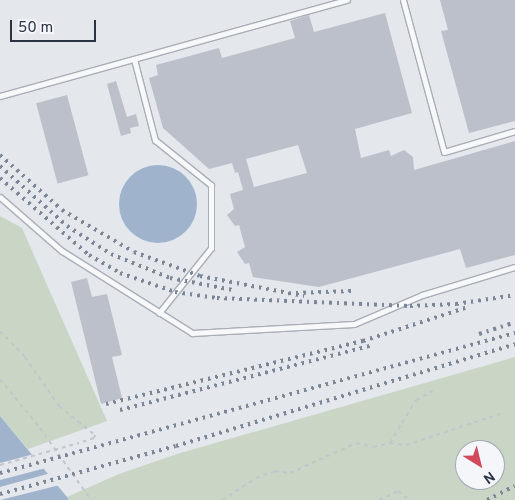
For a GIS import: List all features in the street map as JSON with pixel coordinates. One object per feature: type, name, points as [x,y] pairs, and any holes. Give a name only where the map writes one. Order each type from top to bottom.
[{"type":"lane","points":[[0,96],[347,0]]},
{"type":"lane","points":[[403,0],[444,152],[515,131]]},
{"type":"lane","points":[[134,59],[155,140],[211,185],[211,248],[159,313]]},
{"type":"lane","points":[[0,197],[62,251],[192,333],[354,324],[422,295],[515,267]]},
{"type":"path","points":[[0,331],[25,357],[59,406],[94,435],[94,438],[79,443],[0,465]]},
{"type":"path","points":[[0,380],[40,428],[91,500]]},
{"type":"path","points":[[390,443],[416,400],[433,391]]},
{"type":"path","points":[[222,500],[256,478],[275,472],[290,473],[356,443],[373,447],[390,443],[406,445],[500,414]]},
{"type":"path","points":[[379,500],[398,491],[409,500]]},
{"type":"green space","points":[[0,216],[22,228],[107,421],[28,449],[0,416]]},
{"type":"green space","points":[[515,357],[515,500],[69,500],[67,497],[119,474],[177,454]]},
{"type":"water","points":[[158,165],[173,168],[186,176],[194,189],[197,204],[194,219],[186,232],[173,240],[158,243],[143,240],[130,232],[122,219],[119,204],[122,189],[130,176],[143,168]]},
{"type":"water","points":[[0,416],[67,497],[69,500],[0,500]]},
{"type":"pier","points":[[34,454],[46,468],[0,480],[0,463]]},
{"type":"pier","points":[[51,473],[60,485],[0,500],[0,487]]},
{"type":"building","points":[[440,0],[515,0],[515,121],[469,133],[441,31],[448,30]]},
{"type":"building","points":[[385,13],[412,113],[355,129],[361,158],[389,150],[391,156],[404,150],[413,157],[414,170],[515,141],[515,255],[466,268],[460,249],[319,287],[253,277],[249,263],[245,264],[237,252],[245,247],[239,225],[235,226],[227,215],[234,209],[230,194],[243,190],[238,172],[235,173],[232,163],[209,169],[163,128],[149,78],[158,75],[156,65],[219,48],[222,58],[295,38],[290,21],[309,15],[314,32]],"holes":[[[298,145],[307,173],[254,187],[246,159]]]},
{"type":"building","points":[[116,81],[127,117],[136,114],[139,126],[130,128],[131,133],[121,136],[107,84]]},
{"type":"building","points":[[67,95],[88,175],[58,183],[36,103]]},
{"type":"building","points":[[87,278],[92,297],[107,294],[122,355],[112,357],[122,398],[101,404],[71,282]]},
{"type":"railway","points":[[0,155],[62,210],[134,252],[200,276],[304,296]]},
{"type":"railway","points":[[0,166],[67,226],[111,254],[170,278],[233,290]]},
{"type":"railway","points":[[0,178],[89,255],[120,273],[175,292],[217,298],[410,306],[456,304],[515,295]]},
{"type":"railway","points":[[296,293],[351,291]]},
{"type":"railway","points":[[106,404],[363,341],[468,307]]},
{"type":"railway","points":[[479,334],[515,322]]},
{"type":"railway","points":[[0,473],[515,333]]},
{"type":"railway","points":[[0,494],[176,446],[515,344]]},
{"type":"railway","points":[[120,410],[373,345]]},
{"type":"railway","points":[[487,500],[515,486]]}]
